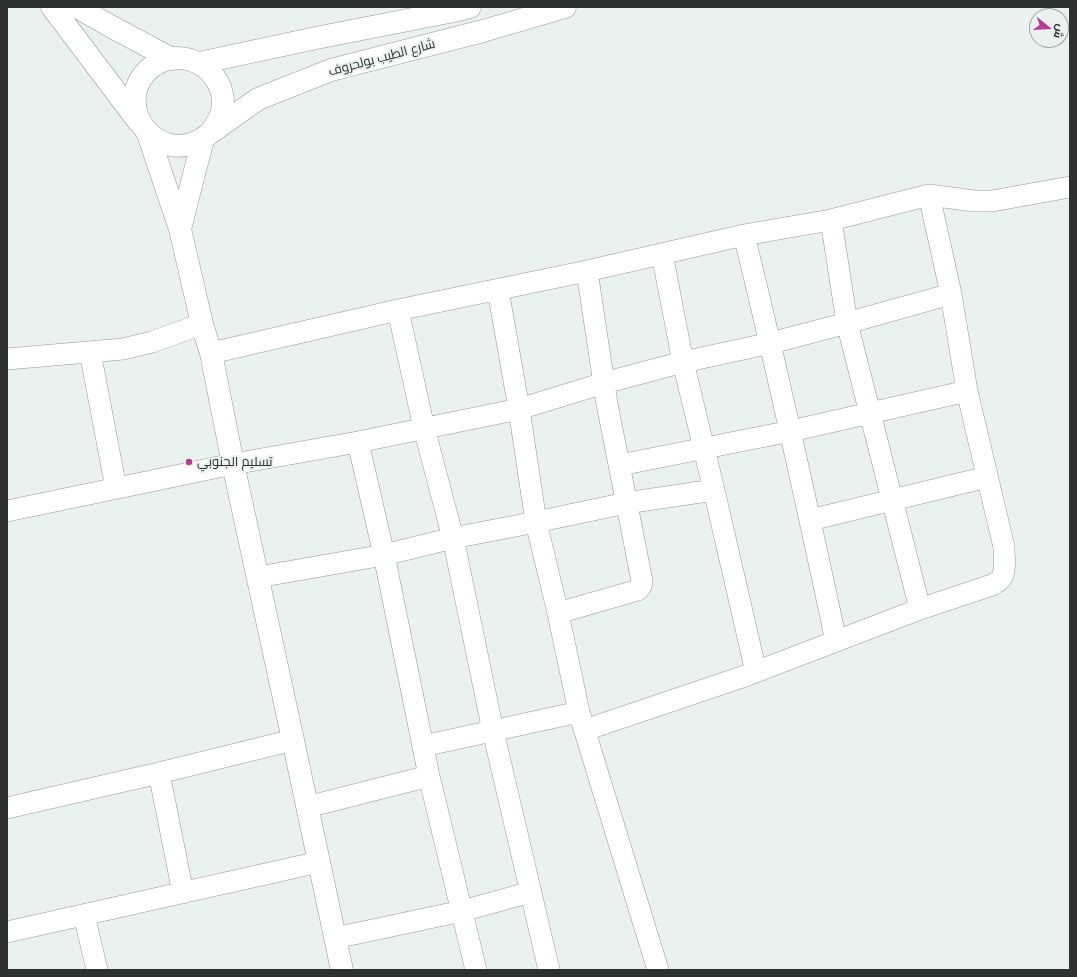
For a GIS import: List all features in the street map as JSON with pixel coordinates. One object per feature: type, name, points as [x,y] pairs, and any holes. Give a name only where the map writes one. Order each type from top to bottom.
[{"type":"main road","points":[[52,7],[144,128],[160,142],[174,146],[189,145],[206,136],[217,123],[222,112],[223,101],[221,89],[209,70],[199,63],[186,59],[172,59],[159,63],[148,71],[140,82],[135,95],[135,109],[144,128],[180,229],[202,324],[211,353],[233,464],[294,740],[342,970]]},
{"type":"main road","points":[[77,7],[172,59]]},
{"type":"main road","points":[[199,63],[470,7]]},
{"type":"main road","name":"شارع الطيب بولحروف","points":[[206,136],[258,99],[331,70],[482,31],[565,7]]},
{"type":"main road","points":[[180,229],[206,136]]},
{"type":"street","points":[[211,353],[398,310],[587,271],[744,235],[831,220],[929,195],[974,202],[992,201],[1070,187]]},
{"type":"street","points":[[423,746],[493,731],[582,721],[756,672],[920,609],[992,585],[1002,577],[1004,567],[1004,548],[967,391],[951,294],[929,195]]},
{"type":"street","points":[[831,220],[847,323],[920,609]]},
{"type":"street","points":[[744,235],[791,431],[836,641]]},
{"type":"street","points":[[662,254],[683,362],[756,672]]},
{"type":"street","points":[[558,613],[638,590],[642,581],[607,404],[587,271]]},
{"type":"street","points":[[498,290],[519,409],[536,522],[582,721],[658,970]]},
{"type":"street","points":[[7,511],[233,464],[358,442],[519,409],[604,383],[683,362],[770,343],[951,294]]},
{"type":"street","points":[[398,310],[424,428],[453,538],[493,731],[549,970]]},
{"type":"street","points":[[7,359],[123,349],[138,346],[202,324]]},
{"type":"street","points":[[90,352],[116,488]]},
{"type":"street","points":[[620,466],[791,431],[967,391]]},
{"type":"street","points":[[358,442],[384,555],[429,776],[476,970]]},
{"type":"street","points":[[810,520],[987,477]]},
{"type":"street","points":[[258,577],[384,555],[453,538],[626,503],[714,490]]},
{"type":"street","points":[[7,808],[294,740]]},
{"type":"street","points":[[159,773],[182,893]]},
{"type":"street","points":[[307,807],[429,776]]},
{"type":"street","points":[[7,932],[320,862]]},
{"type":"street","points":[[335,938],[462,911],[531,892]]},
{"type":"street","points":[[84,915],[97,970]]},
{"type":"place","name":"تسليم الجنوبي","points":[[189,462]]}]
